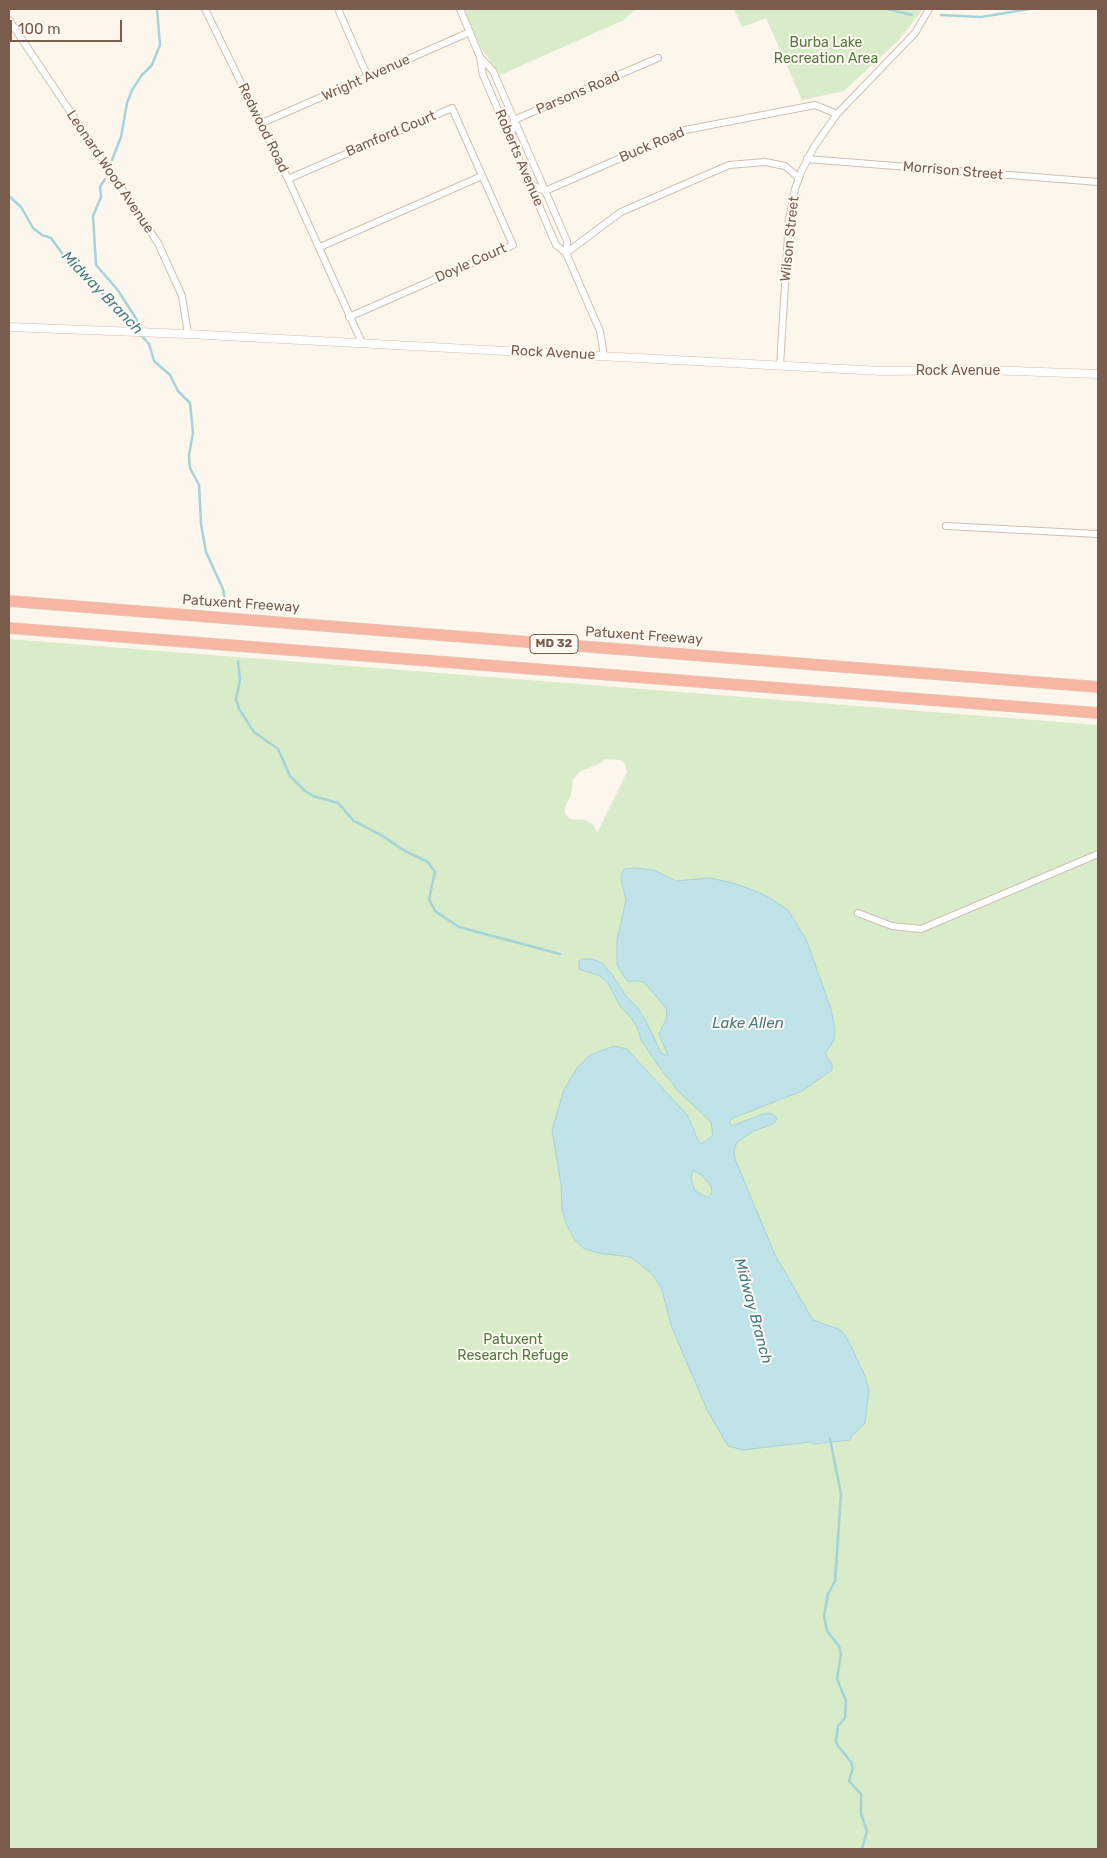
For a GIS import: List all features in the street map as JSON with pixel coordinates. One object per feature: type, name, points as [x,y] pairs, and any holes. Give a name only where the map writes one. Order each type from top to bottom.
[{"type":"highway","name":"Patuxent Freeway","points":[[9,601],[1098,687]]},
{"type":"highway","name":"MD 32","points":[[9,628],[1098,714]]},
{"type":"street","name":"Redwood Road","points":[[205,9],[262,123],[320,247]]},
{"type":"street","points":[[338,9],[368,77]]},
{"type":"street","name":"Roberts Avenue","points":[[460,9],[480,58],[483,75],[556,245],[566,253]]},
{"type":"street","name":"Wilson Street","points":[[780,366],[789,219],[799,178],[807,160],[837,114],[915,33],[929,9]]},
{"type":"street","name":"Leonard Wood Avenue","points":[[9,20],[158,243],[182,296],[188,334]]},
{"type":"street","name":"Wright Avenue","points":[[262,123],[470,32]]},
{"type":"street","name":"Roberts Avenue","points":[[480,58],[493,71],[566,241],[566,253],[600,331],[604,356]]},
{"type":"street","name":"Parsons Road","points":[[514,120],[658,58]]},
{"type":"street","name":"Buck Road","points":[[545,191],[685,130],[815,105],[837,114]]},
{"type":"street","name":"Bamford Court","points":[[288,179],[452,108],[482,176]]},
{"type":"street","points":[[510,139],[514,120]]},
{"type":"street","name":"Morrison Street","points":[[807,160],[1098,182]]},
{"type":"street","points":[[566,253],[621,212],[730,165],[766,162],[785,166],[799,178]]},
{"type":"street","points":[[360,340],[320,247],[482,176]]},
{"type":"street","name":"Doyle Court","points":[[350,317],[513,245],[482,176]]},
{"type":"street","points":[[530,184],[545,191]]},
{"type":"street","name":"Rock Avenue","points":[[9,327],[129,333],[360,340],[881,371],[978,370],[1098,374]]},
{"type":"street","points":[[946,526],[1098,534]]},
{"type":"street","points":[[858,913],[892,926],[921,929],[1098,854]]},
{"type":"green space","points":[[464,9],[635,9],[624,20],[500,75],[480,46]]},
{"type":"green space","name":"Burba Lake Recreation Area","points":[[734,9],[923,9],[898,41],[844,91],[802,100],[766,18],[742,27]]},
{"type":"green space","name":"Patuxent Research Refuge","points":[[9,639],[1098,725],[1098,1849],[9,1849]],"holes":[[[604,759],[620,760],[625,764],[627,772],[597,833],[593,824],[585,820],[570,819],[565,814],[565,807],[571,795],[573,779],[581,771],[602,763]]]},
{"type":"water","name":"Lake Allen","points":[[624,869],[654,870],[676,881],[710,878],[733,883],[755,891],[788,910],[806,939],[831,1009],[835,1029],[834,1040],[825,1054],[832,1064],[832,1070],[802,1091],[733,1118],[729,1122],[732,1126],[763,1114],[772,1114],[777,1118],[775,1123],[754,1131],[737,1142],[734,1150],[735,1159],[775,1255],[813,1320],[841,1330],[848,1340],[864,1374],[869,1390],[865,1423],[850,1440],[815,1444],[809,1442],[743,1450],[728,1446],[707,1410],[671,1325],[662,1290],[653,1275],[631,1257],[598,1253],[583,1248],[575,1240],[567,1226],[562,1209],[561,1184],[552,1130],[564,1090],[577,1068],[590,1055],[614,1046],[627,1049],[688,1116],[701,1144],[713,1136],[711,1122],[678,1091],[660,1068],[641,1040],[638,1029],[631,1018],[620,1006],[608,983],[600,976],[579,969],[579,961],[581,959],[592,959],[602,963],[626,996],[637,1007],[646,1021],[661,1053],[668,1056],[659,1034],[667,1017],[666,1008],[645,983],[627,981],[617,965],[617,940],[626,900],[621,879]],"holes":[[[694,1171],[702,1175],[711,1186],[712,1192],[709,1198],[695,1191],[691,1179]]]},
{"type":"waterway","points":[[112,160],[121,137],[127,103],[132,90],[142,75],[152,65],[160,45],[157,9]]},
{"type":"waterway","points":[[887,9],[912,15]]},
{"type":"waterway","points":[[941,15],[981,17],[1029,9]]},
{"type":"waterway","points":[[105,179],[100,187],[101,197],[93,216],[96,265],[117,289],[137,320],[140,330]]},
{"type":"waterway","name":"Midway Branch","points":[[9,196],[21,207],[33,228],[42,235],[51,238],[64,256],[86,275],[93,285],[115,304],[137,329]]},
{"type":"waterway","name":"Midway Branch","points":[[140,334],[149,344],[154,361],[170,375],[178,391],[190,403],[193,433],[189,455],[190,468],[199,485],[201,524],[206,552],[223,589],[225,600]]},
{"type":"waterway","name":"Midway Branch","points":[[238,661],[240,680],[236,699],[239,709],[254,732],[278,749],[290,776],[305,791],[313,796],[338,803],[354,821],[381,835],[405,851],[428,862],[435,872],[429,899],[435,911],[459,927],[560,954]]},
{"type":"waterway","name":"Midway Branch","points":[[830,1439],[841,1494],[835,1581],[828,1594],[824,1616],[827,1631],[839,1646],[841,1654],[837,1679],[846,1701],[845,1718],[838,1726],[836,1741],[851,1762],[853,1768],[849,1781],[861,1794],[861,1814],[867,1831],[862,1849]]}]
